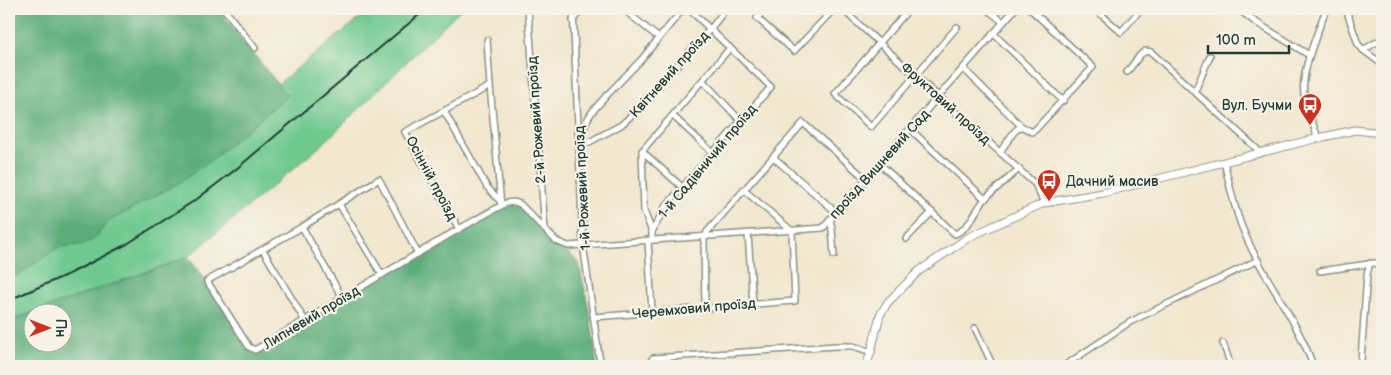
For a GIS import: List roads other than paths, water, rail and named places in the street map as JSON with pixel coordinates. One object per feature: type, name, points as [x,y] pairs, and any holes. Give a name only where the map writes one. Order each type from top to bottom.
[{"type":"street","points":[[224,9],[255,48]]},
{"type":"street","name":"2-й Рожевий проїзд","points":[[528,9],[545,231]]},
{"type":"street","name":"1-й Рожевий проїзд","points":[[573,9],[583,244],[602,366]]},
{"type":"street","points":[[573,20],[582,9]]},
{"type":"street","points":[[623,9],[659,38]]},
{"type":"street","points":[[580,147],[586,122],[592,112],[683,9]]},
{"type":"street","points":[[652,232],[644,211],[642,152],[730,48],[690,9]]},
{"type":"street","name":"Квітневий проїзд","points":[[580,147],[621,125],[632,115],[726,9]]},
{"type":"street","points":[[766,9],[758,18],[794,52],[834,9]]},
{"type":"street","name":"Фруктовий проїзд","points":[[842,9],[1035,184],[1044,203]]},
{"type":"street","points":[[909,9],[835,94],[871,127],[957,28]]},
{"type":"street","points":[[987,9],[1003,22]]},
{"type":"street","name":"проїзд Вишневий Сад","points":[[583,244],[823,228],[1015,9]]},
{"type":"street","points":[[963,68],[1021,126],[1032,132],[1093,67],[1030,9]]},
{"type":"street","points":[[1095,9],[1121,32],[1141,9]]},
{"type":"street","points":[[1238,9],[1254,22],[1310,55]]},
{"type":"street","points":[[1318,138],[1303,93],[1310,55],[1326,9]]},
{"type":"street","points":[[1346,9],[1358,44],[1382,64]]},
{"type":"street","points":[[993,34],[1063,101]]},
{"type":"street","points":[[1363,50],[1382,39]]},
{"type":"street","points":[[487,40],[501,203]]},
{"type":"street","name":"1-й Садівничий проїзд","points":[[652,312],[650,240],[665,207],[771,87],[730,48]]},
{"type":"street","points":[[1127,72],[1141,54],[1146,51],[1151,52],[1257,149],[1258,154]]},
{"type":"street","points":[[1195,92],[1210,56]]},
{"type":"street","points":[[703,81],[740,121]]},
{"type":"street","name":"Осінній проїзд","points":[[459,229],[405,132],[490,86]]},
{"type":"street","points":[[444,112],[487,187],[501,203]]},
{"type":"street","points":[[672,116],[713,153]]},
{"type":"street","points":[[705,308],[705,237],[803,123],[866,178]]},
{"type":"street","points":[[1000,152],[1014,132],[1021,126]]},
{"type":"street","points":[[910,129],[985,199]]},
{"type":"street","points":[[866,366],[880,315],[888,302],[920,271],[969,237],[1044,203],[1103,193],[1356,130],[1382,133]]},
{"type":"street","points":[[642,152],[682,187]]},
{"type":"street","points":[[773,157],[836,212]]},
{"type":"street","points":[[1224,162],[1244,233],[1292,320],[1313,365],[1336,366]]},
{"type":"street","points":[[880,164],[955,234],[961,232],[970,222],[985,199],[1019,169]]},
{"type":"street","name":"Липневий проїзд","points":[[418,254],[379,179],[302,227],[207,282],[252,349],[255,350],[261,348],[342,297],[418,254],[501,203]]},
{"type":"street","points":[[744,190],[792,231]]},
{"type":"street","points":[[501,203],[518,203],[545,231],[563,245],[583,244]]},
{"type":"street","points":[[339,204],[382,275]]},
{"type":"street","points":[[906,239],[932,212]]},
{"type":"street","points":[[830,219],[834,255]]},
{"type":"street","points":[[302,227],[342,297]]},
{"type":"street","name":"Черемховий проїзд","points":[[594,317],[796,301],[792,231]]},
{"type":"street","points":[[748,234],[753,304]]},
{"type":"street","points":[[263,250],[305,321]]},
{"type":"street","points":[[1064,366],[1130,322],[1258,260]]},
{"type":"street","points":[[1320,271],[1382,262]]},
{"type":"street","points":[[1359,366],[1367,274],[1370,263]]},
{"type":"street","points":[[975,328],[993,366]]},
{"type":"street","points":[[1223,343],[1231,366]]},
{"type":"street","points":[[651,366],[653,358],[836,346],[853,346],[871,352]]},
{"type":"railway","points":[[9,300],[71,273],[127,244],[197,199],[235,170],[426,9]]},
{"type":"place","name":"Вул. Бучми","points":[[1310,126]]},
{"type":"place","name":"Дачний масив","points":[[1049,202]]}]
